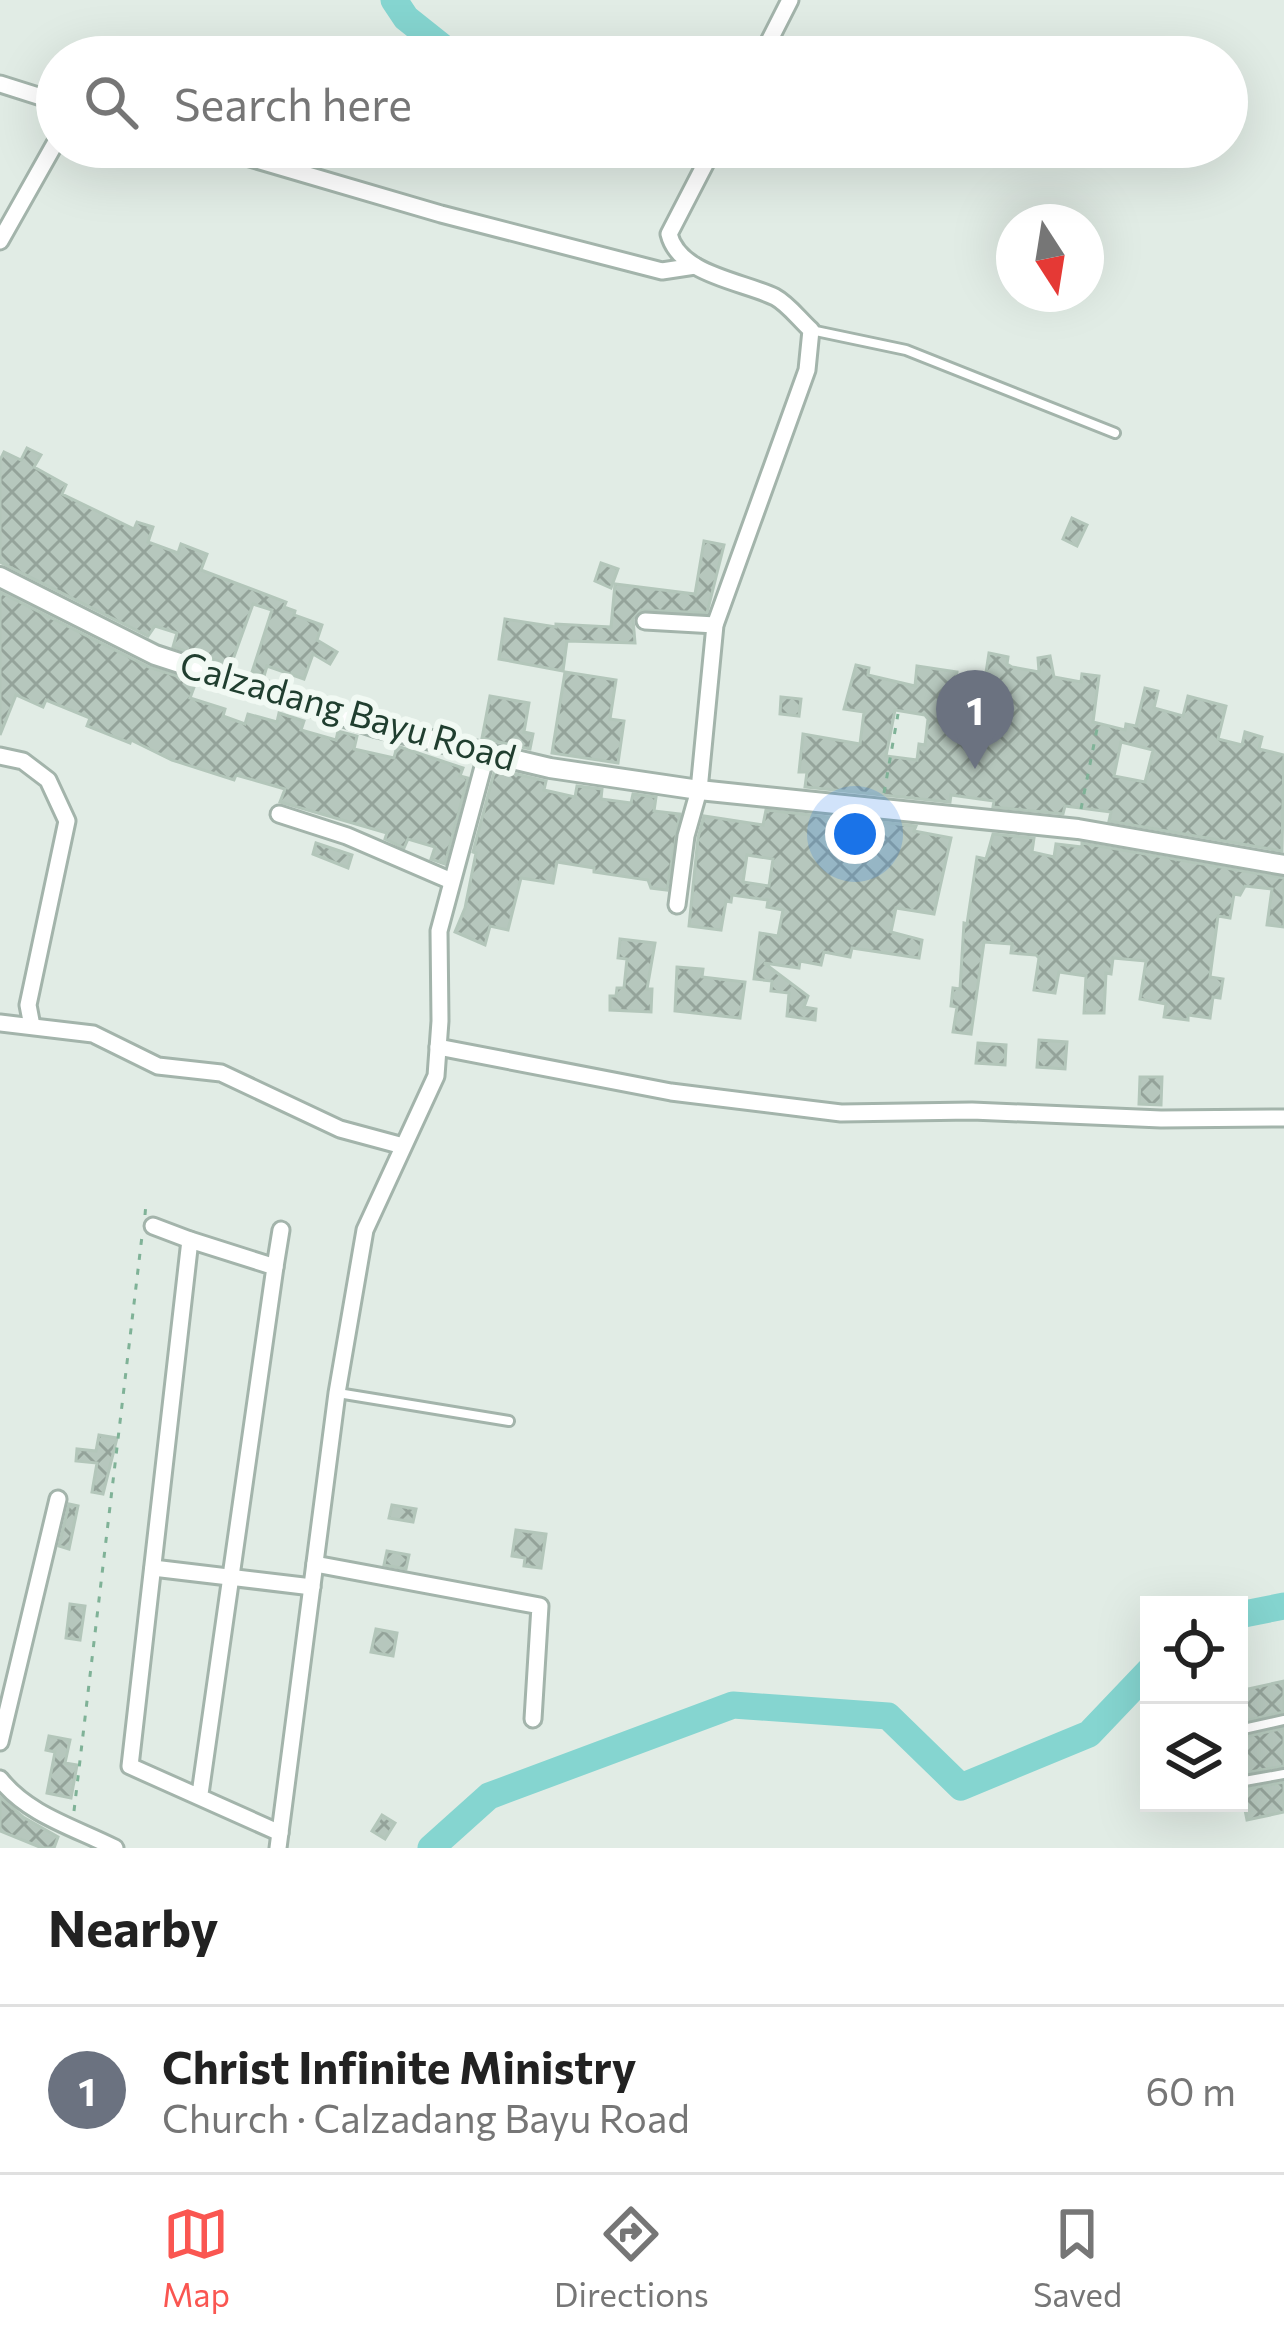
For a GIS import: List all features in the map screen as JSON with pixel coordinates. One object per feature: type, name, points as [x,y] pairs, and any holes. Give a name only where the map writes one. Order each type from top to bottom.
[{"type":"street","points":[[771,36],[790,0]]},
{"type":"street","points":[[0,84],[36,95]]},
{"type":"street","points":[[0,241],[41,168]]},
{"type":"street","points":[[284,168],[662,271],[695,266]]},
{"type":"street","points":[[677,905],[686,836],[699,790],[716,626],[807,370],[811,330],[780,299],[695,266],[672,246],[669,234],[703,168]]},
{"type":"street","name":"Calzadang Bayu Road","points":[[0,578],[155,656],[376,727],[550,768],[699,790],[1078,829],[1284,863]]},
{"type":"street","points":[[645,621],[716,626]]},
{"type":"street","points":[[190,1240],[130,1766],[200,1794],[279,1841],[337,1393],[364,1230],[429,1100],[436,1076],[439,931],[487,752]]},
{"type":"street","points":[[0,756],[23,761],[48,780],[67,821],[28,1005],[32,1026]]},
{"type":"street","points":[[279,814],[346,836],[449,880]]},
{"type":"street","points":[[0,1023],[93,1034],[158,1066],[221,1073],[340,1130],[403,1146]]},
{"type":"street","points":[[438,1048],[671,1092],[797,1109],[1284,1118]]},
{"type":"street","points":[[153,1226],[275,1267]]},
{"type":"street","points":[[200,1794],[281,1230]]},
{"type":"street","points":[[0,1742],[58,1499]]},
{"type":"street","points":[[315,1564],[540,1606],[532,1719]]},
{"type":"street","points":[[153,1568],[311,1587]]},
{"type":"street","points":[[0,1779],[12,1794],[72,1830],[96,1844],[116,1848]]},
{"type":"lane","points":[[811,330],[906,350],[1115,433]]},
{"type":"lane","points":[[337,1393],[509,1421]]},
{"type":"lane","points":[[1248,1728],[1284,1720]]},
{"type":"lane","points":[[1248,1780],[1284,1774]]},
{"type":"path","points":[[882,807],[898,714]]},
{"type":"path","points":[[1078,829],[1099,724]]},
{"type":"path","points":[[72,1830],[146,1203]]},
{"type":"building","points":[[27,448],[41,455],[34,467],[66,485],[62,494],[134,529],[137,522],[153,527],[148,542],[178,553],[181,544],[207,554],[201,570],[286,602],[284,607],[295,611],[294,615],[322,625],[317,640],[337,652],[330,664],[313,654],[304,679],[267,666],[264,676],[252,672],[272,610],[253,604],[231,665],[173,647],[177,633],[155,626],[148,636],[0,562],[0,460],[4,452],[21,460]]},
{"type":"building","points":[[1072,518],[1087,525],[1077,546],[1063,539]]},
{"type":"building","points":[[704,541],[724,545],[707,613],[641,610],[633,619],[635,643],[567,641],[563,671],[499,659],[505,619],[556,627],[611,627],[615,584],[695,594]]},
{"type":"building","points":[[601,563],[618,569],[611,588],[595,581]]},
{"type":"building","points":[[0,592],[149,667],[196,682],[190,698],[225,709],[223,716],[245,724],[248,714],[277,722],[279,713],[304,721],[301,730],[336,740],[338,731],[357,736],[354,749],[394,758],[397,746],[463,768],[460,776],[468,778],[445,864],[431,859],[435,847],[408,839],[404,848],[385,839],[387,833],[280,802],[285,789],[236,775],[234,780],[172,760],[87,726],[90,718],[46,700],[43,707],[16,695],[0,735]]},
{"type":"building","points":[[989,653],[1008,657],[1012,667],[1039,672],[1038,658],[1050,656],[1054,677],[1081,682],[1082,674],[1099,676],[1093,722],[1125,730],[1126,724],[1136,726],[1145,688],[1158,691],[1154,708],[1183,716],[1188,696],[1226,706],[1218,739],[1242,745],[1245,732],[1262,737],[1259,749],[1284,755],[1282,851],[1109,821],[1111,812],[1065,806],[1063,814],[993,807],[994,801],[951,795],[950,802],[805,787],[807,772],[799,772],[803,734],[860,744],[864,712],[844,709],[856,665],[869,668],[868,675],[915,686],[917,666],[957,672],[952,711],[989,716],[994,680],[985,679]],"holes":[[[895,710],[928,719],[925,745],[919,744],[917,760],[886,756]],[[1121,742],[1153,750],[1145,782],[1114,776]]]},
{"type":"building","points":[[565,672],[616,680],[610,719],[624,721],[618,763],[552,753]]},
{"type":"building","points":[[490,696],[529,703],[524,732],[533,734],[530,749],[482,738]]},
{"type":"building","points":[[781,697],[801,699],[799,716],[780,714]]},
{"type":"building","points":[[495,769],[546,781],[544,790],[575,797],[577,786],[602,789],[601,799],[631,803],[633,794],[656,797],[654,811],[680,814],[667,890],[651,888],[648,880],[557,862],[553,883],[521,878],[508,930],[490,926],[485,945],[455,932],[465,908],[473,852]]},
{"type":"building","points":[[766,810],[829,817],[827,826],[858,831],[860,820],[916,826],[914,831],[951,838],[934,914],[896,908],[891,932],[922,940],[919,958],[852,948],[850,957],[824,952],[821,965],[800,961],[799,968],[764,963],[808,996],[804,1007],[816,1009],[815,1020],[787,1016],[789,993],[771,991],[772,981],[754,979],[760,933],[778,936],[783,910],[767,907],[768,900],[732,895],[731,902],[726,901],[721,930],[689,926],[704,816],[763,825]],"holes":[[[747,855],[773,859],[769,886],[743,882]]]},
{"type":"building","points":[[993,834],[1034,838],[1032,852],[1054,857],[1056,844],[1082,847],[1082,843],[1284,878],[1284,927],[1267,925],[1272,889],[1245,886],[1240,895],[1234,894],[1230,918],[1218,916],[1210,977],[1223,979],[1220,998],[1213,997],[1210,1018],[1188,1015],[1188,1020],[1164,1017],[1166,1004],[1140,999],[1146,961],[1113,958],[1111,974],[1106,973],[1104,1013],[1084,1013],[1086,976],[1059,972],[1055,993],[1034,990],[1036,955],[1011,953],[1012,944],[984,942],[971,1034],[953,1032],[957,1007],[951,1006],[953,988],[960,989],[964,923],[977,857],[986,859]]},
{"type":"building","points":[[316,843],[352,855],[348,868],[313,854]]},
{"type":"building","points":[[620,939],[655,943],[647,989],[652,989],[651,1012],[610,1010],[610,996],[624,988],[627,959],[618,958]]},
{"type":"building","points":[[677,967],[703,969],[702,977],[745,982],[740,1018],[675,1011]]},
{"type":"building","points":[[1039,1040],[1067,1042],[1065,1069],[1037,1067]]},
{"type":"building","points":[[978,1043],[1006,1045],[1005,1065],[976,1063]]},
{"type":"building","points":[[1140,1077],[1162,1077],[1161,1105],[1139,1104]]},
{"type":"building","points":[[99,1435],[117,1438],[103,1494],[92,1492],[97,1463],[76,1461],[77,1449],[96,1451]]},
{"type":"building","points":[[69,1504],[78,1506],[69,1549],[59,1546]]},
{"type":"building","points":[[392,1505],[416,1509],[413,1522],[389,1518]]},
{"type":"building","points":[[516,1530],[546,1534],[541,1568],[524,1566],[525,1558],[512,1556]]},
{"type":"building","points":[[387,1551],[409,1555],[406,1569],[384,1565]]},
{"type":"building","points":[[70,1604],[85,1606],[80,1640],[66,1638]]},
{"type":"building","points":[[376,1629],[397,1633],[393,1656],[371,1652]]},
{"type":"building","points":[[1284,1681],[1284,1712],[1248,1720],[1248,1689]]},
{"type":"building","points":[[1284,1728],[1284,1766],[1248,1772],[1248,1736]]},
{"type":"building","points":[[49,1736],[70,1740],[65,1763],[77,1765],[71,1798],[47,1793],[55,1752],[46,1750]]},
{"type":"building","points":[[1284,1782],[1284,1812],[1247,1820],[1248,1789]]},
{"type":"building","points":[[0,1797],[58,1837],[54,1848],[42,1848],[0,1831]]},
{"type":"building","points":[[382,1815],[395,1823],[385,1839],[372,1831]]},
{"type":"waterway","points":[[394,0],[406,18],[429,36]]},
{"type":"waterway","points":[[1248,1613],[1284,1606]]},
{"type":"waterway","points":[[431,1848],[489,1796],[733,1705],[888,1716],[961,1787],[1089,1734],[1140,1680]]},
{"type":"place","name":"Christ Infinite Ministry","points":[[975,769]]}]
